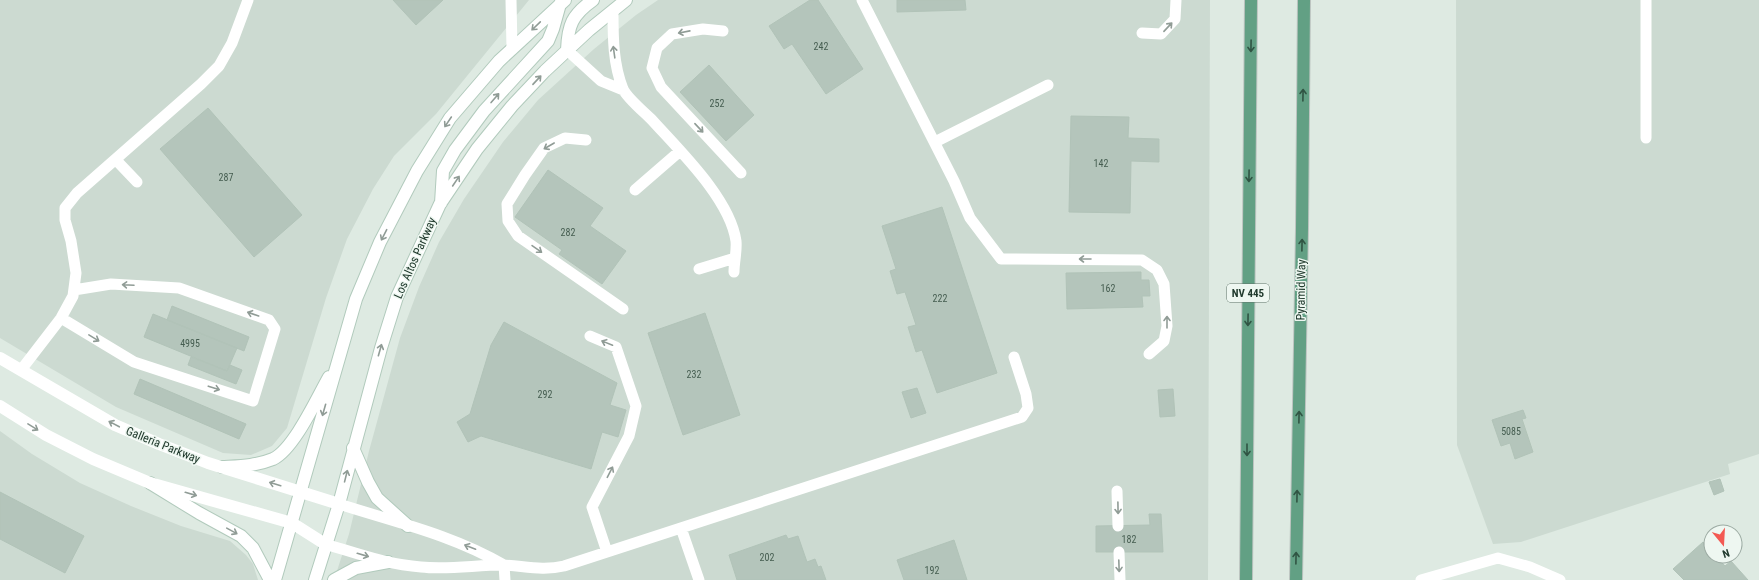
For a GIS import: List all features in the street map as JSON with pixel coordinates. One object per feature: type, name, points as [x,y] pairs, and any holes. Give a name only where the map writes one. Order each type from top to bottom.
[{"type":"main road","points":[[568,50],[568,33],[572,20],[593,0]]},
{"type":"main road","name":"Los Altos Parkway","points":[[315,580],[325,544],[339,504],[353,448],[397,296],[440,204],[477,149],[512,106],[568,50],[626,0]]},
{"type":"main road","points":[[275,580],[356,299],[380,242],[417,171],[450,118],[512,49],[561,1]]},
{"type":"main road","points":[[440,204],[443,171],[455,150],[484,111],[548,41],[561,1]]},
{"type":"main road","name":"Pyramid Way","points":[[1296,580],[1304,1]]},
{"type":"main road","name":"NV 445","points":[[1246,580],[1250,2]]},
{"type":"main road","name":"Galleria Parkway","points":[[0,358],[115,425],[159,444],[222,467],[339,504]]},
{"type":"main road","points":[[222,467],[253,465],[274,458],[288,447],[340,358]]},
{"type":"main road","points":[[0,406],[46,434],[86,455],[150,483],[199,513],[241,536],[253,548],[270,580]]},
{"type":"main road","points":[[353,448],[377,498],[408,526]]},
{"type":"main road","points":[[150,483],[292,523],[325,544]]},
{"type":"main road","points":[[334,580],[356,568],[388,562]]},
{"type":"lane","points":[[21,370],[61,318],[73,296],[76,273],[71,241],[65,220],[65,208],[77,193],[201,84],[219,66],[232,43],[248,0]]},
{"type":"lane","points":[[511,0],[512,49]]},
{"type":"lane","points":[[862,0],[934,142],[970,218],[1001,259],[1142,260],[1157,270],[1164,284],[1168,326],[1164,341],[1149,354]]},
{"type":"lane","points":[[1142,33],[1161,34],[1175,19],[1176,0]]},
{"type":"lane","points":[[1646,0],[1646,138]]},
{"type":"lane","points":[[613,11],[615,60],[624,90],[700,172],[728,218],[736,242],[734,272]]},
{"type":"lane","points":[[723,31],[703,29],[672,34],[657,48],[652,68],[661,87],[741,173]]},
{"type":"lane","points":[[568,50],[601,82],[624,90]]},
{"type":"lane","points":[[934,142],[1048,85]]},
{"type":"lane","points":[[586,140],[565,138],[544,148],[524,175],[507,204],[508,221],[518,236],[623,309]]},
{"type":"lane","points":[[635,190],[680,151]]},
{"type":"lane","points":[[116,160],[137,182]]},
{"type":"lane","points":[[699,269],[735,258]]},
{"type":"lane","points":[[61,318],[134,362],[252,401],[275,329],[269,320],[179,288],[112,284],[74,290]]},
{"type":"lane","points":[[590,336],[616,347],[636,406],[629,436],[592,507],[607,552]]},
{"type":"lane","points":[[325,544],[388,562],[420,567],[449,569],[504,565],[532,569],[558,567],[1022,417],[1028,408],[1026,394],[1014,357]]},
{"type":"lane","points":[[1117,491],[1118,526]]},
{"type":"lane","points":[[339,504],[442,536],[481,551],[504,565]]},
{"type":"lane","points":[[681,528],[699,580]]},
{"type":"lane","points":[[1119,552],[1120,580]]},
{"type":"lane","points":[[1421,580],[1498,558],[1530,567],[1560,580]]},
{"type":"lane","points":[[504,565],[505,580]]},
{"type":"shaded area","points":[[0,0],[529,0],[436,114],[394,156],[373,189],[347,239],[326,298],[287,428],[272,446],[251,455],[223,453],[116,407],[0,338]]},
{"type":"shaded area","points":[[658,0],[1210,0],[1208,580],[334,580],[349,534],[369,451],[400,338],[419,287],[439,242],[464,199],[503,142],[538,100],[594,49],[636,15]]},
{"type":"shaded area","points":[[1456,0],[1759,0],[1759,454],[1728,464],[1730,474],[1521,542],[1493,544],[1457,445]]},
{"type":"shaded area","points":[[0,431],[32,454],[80,483],[181,526],[230,541],[246,555],[253,564],[258,580],[0,580]]},
{"type":"building","points":[[393,0],[443,0],[416,25]]},
{"type":"building","points":[[810,0],[818,0],[863,69],[826,94],[792,44],[784,49],[769,26]]},
{"type":"building","points":[[897,0],[965,0],[966,10],[897,12]]},
{"type":"building","points":[[709,65],[754,115],[726,141],[680,92]]},
{"type":"building","points":[[208,108],[302,215],[254,257],[160,149]]},
{"type":"building","points":[[1071,116],[1129,117],[1128,138],[1159,139],[1159,162],[1131,161],[1130,213],[1069,212]]},
{"type":"building","points":[[548,170],[603,208],[590,226],[626,251],[602,284],[559,254],[562,250],[515,217]]},
{"type":"building","points":[[942,207],[997,373],[937,393],[922,350],[916,352],[908,327],[916,325],[905,292],[897,294],[890,271],[896,269],[882,226]]},
{"type":"building","points":[[1141,272],[1141,280],[1149,280],[1150,296],[1142,296],[1143,307],[1067,309],[1066,273]]},
{"type":"building","points":[[172,306],[249,337],[244,351],[167,320]]},
{"type":"building","points":[[705,313],[740,415],[683,435],[648,333]]},
{"type":"building","points":[[153,314],[237,348],[227,371],[144,337]]},
{"type":"building","points":[[504,322],[617,383],[610,405],[626,410],[618,437],[602,432],[591,469],[481,436],[468,442],[457,422],[470,414],[491,345]]},
{"type":"building","points":[[191,357],[227,371],[230,365],[242,370],[236,384],[188,365]]},
{"type":"building","points":[[140,379],[246,424],[239,439],[134,394]]},
{"type":"building","points":[[917,388],[926,413],[911,418],[902,392]]},
{"type":"building","points":[[1173,389],[1175,416],[1160,417],[1158,390]]},
{"type":"building","points":[[1523,410],[1526,418],[1522,419],[1533,452],[1515,459],[1510,443],[1501,446],[1492,420]]},
{"type":"building","points":[[1720,479],[1724,491],[1714,495],[1709,482]]},
{"type":"building","points":[[0,492],[84,536],[65,573],[0,539]]},
{"type":"building","points":[[1149,514],[1161,514],[1163,552],[1096,552],[1096,526],[1150,525]]},
{"type":"building","points":[[786,535],[788,539],[798,536],[807,562],[815,559],[818,567],[821,566],[826,580],[737,580],[729,555]]},
{"type":"building","points":[[954,540],[967,580],[904,580],[897,560]]},
{"type":"building","points":[[1703,542],[1703,564],[1723,564],[1725,566],[1727,564],[1734,564],[1748,580],[1684,580],[1673,569]]}]
